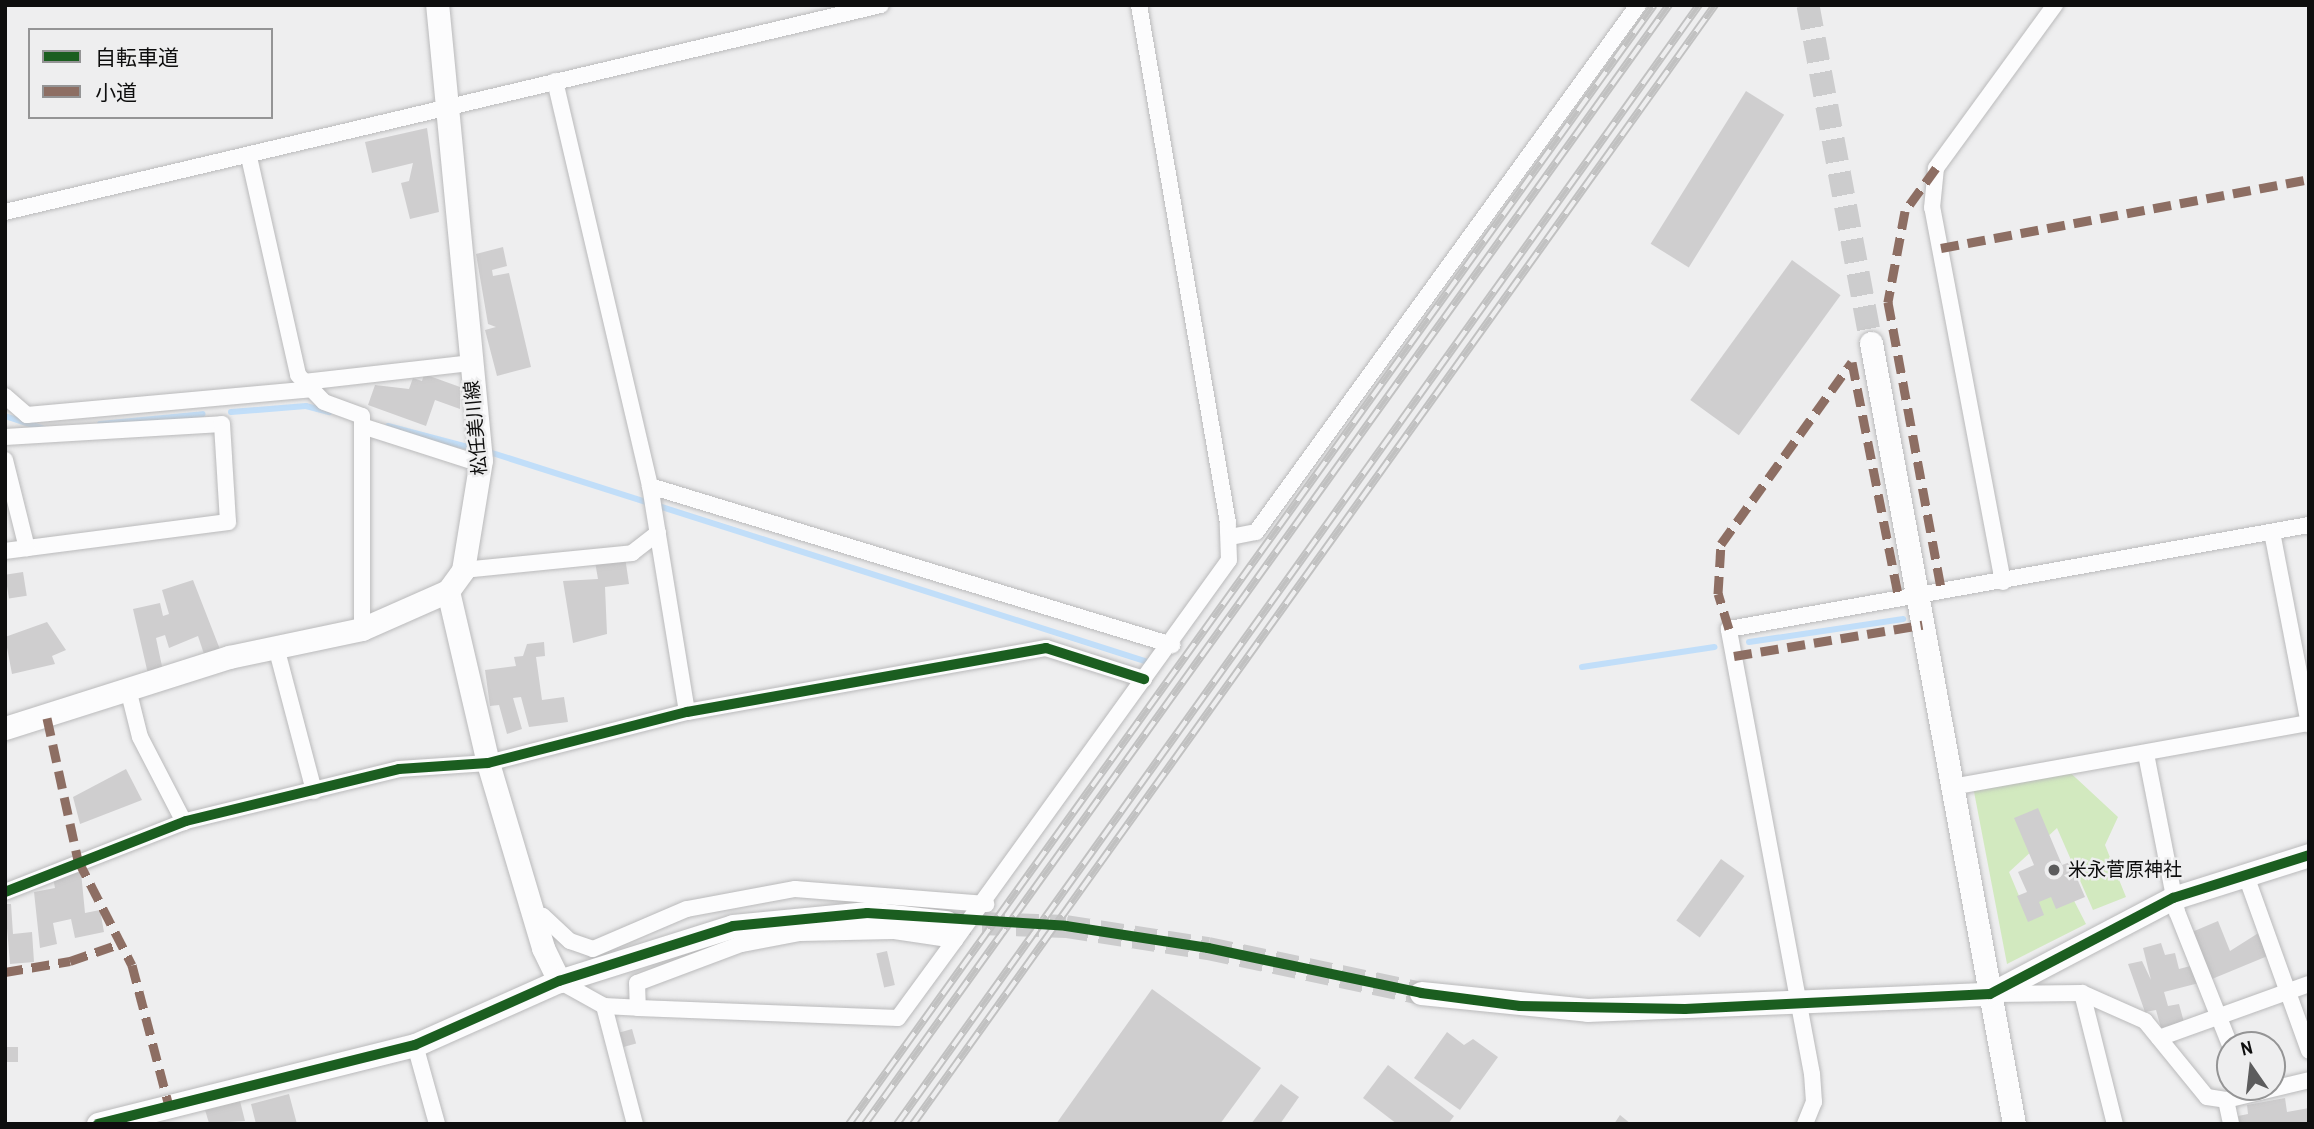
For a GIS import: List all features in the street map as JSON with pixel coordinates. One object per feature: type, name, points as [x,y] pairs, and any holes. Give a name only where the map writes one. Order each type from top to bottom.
[{"type":"street","name":"松任美川線","points":[[437,5],[481,462],[463,570],[448,591]]},
{"type":"street","points":[[5,212],[249,157],[448,106],[881,5]]},
{"type":"street","points":[[5,728],[128,689],[276,647],[362,629],[448,591],[488,763],[534,918],[559,981],[604,1006],[898,1018],[950,931],[986,904],[1144,679],[1172,645],[1229,560],[1230,537],[1139,5]]},
{"type":"street","points":[[1230,537],[1256,532],[1626,12],[1638,5]]},
{"type":"street","points":[[2003,582],[1932,208],[1936,168],[2055,5]]},
{"type":"street","points":[[555,81],[650,486],[687,712]]},
{"type":"street","points":[[249,157],[307,386],[324,402],[362,416],[362,629]]},
{"type":"street","points":[[1871,343],[2014,1124]]},
{"type":"street","points":[[5,396],[27,415],[219,401],[470,363]]},
{"type":"street","points":[[5,551],[228,522],[219,401]]},
{"type":"street","points":[[5,437],[222,424]]},
{"type":"street","points":[[362,426],[481,462]]},
{"type":"street","points":[[5,460],[27,548]]},
{"type":"street","points":[[650,486],[1172,645]]},
{"type":"street","points":[[1805,1124],[1814,1102],[1729,629],[1898,595],[1917,598],[2309,525]]},
{"type":"street","points":[[1952,787],[2309,724],[2272,532]]},
{"type":"street","points":[[463,570],[632,553],[658,533]]},
{"type":"street","points":[[276,647],[313,791]]},
{"type":"street","points":[[5,892],[184,822],[400,769],[488,763],[687,712],[1046,648],[1144,679]]},
{"type":"street","points":[[128,689],[140,737],[184,822]]},
{"type":"street","points":[[2146,754],[2173,898],[2224,1031]]},
{"type":"street","points":[[1990,994],[2173,898],[2245,873],[2309,855]]},
{"type":"street","points":[[2245,873],[2290,989],[2309,1051]]},
{"type":"street","points":[[534,918],[542,916],[570,941],[593,949],[687,909],[795,889],[986,904]]},
{"type":"street","points":[[98,1124],[415,1045],[559,981],[733,926],[867,913],[950,931]]},
{"type":"street","points":[[638,1007],[637,983],[741,944],[800,933],[950,931]]},
{"type":"street","points":[[2159,1038],[2217,1014],[2309,984]]},
{"type":"street","points":[[1421,993],[1587,1010],[1798,1004],[1990,994],[2082,993],[2144,1021],[2207,1097],[2216,1098]]},
{"type":"street","points":[[2082,993],[2115,1124]]},
{"type":"street","points":[[604,1006],[635,1124]]},
{"type":"street","points":[[415,1045],[437,1124]]},
{"type":"street","points":[[2286,1084],[2309,1080]]},
{"type":"street","points":[[2226,1101],[2231,1124]]},
{"type":"green space","points":[[2062,765],[2118,817],[2105,845],[2126,897],[2093,910],[2057,828],[2009,872],[2022,903],[2068,889],[2086,924],[2007,964],[1971,776]]},
{"type":"building","points":[[1746,91],[1784,115],[1689,267],[1651,244]]},
{"type":"building","points":[[427,128],[439,212],[410,219],[401,183],[409,181],[413,163],[372,173],[365,142]]},
{"type":"building","points":[[503,247],[507,266],[492,270],[493,276],[509,273],[531,367],[497,376],[485,330],[496,327],[488,324],[476,254]]},
{"type":"building","points":[[1792,260],[1841,295],[1739,435],[1690,400]]},
{"type":"building","points":[[424,374],[460,387],[460,409],[435,400],[426,426],[368,405],[375,385],[409,389],[413,378],[422,381]]},
{"type":"building","points":[[625,557],[629,584],[605,587],[607,634],[573,643],[563,581],[598,579],[595,562]]},
{"type":"building","points":[[23,572],[27,596],[9,599],[5,575]]},
{"type":"building","points":[[193,580],[221,652],[205,657],[198,636],[169,648],[165,635],[156,638],[163,671],[148,674],[133,609],[160,603],[163,616],[169,614],[162,590]]},
{"type":"building","points":[[47,622],[66,650],[52,656],[55,664],[12,674],[5,637]]},
{"type":"building","points":[[544,642],[545,656],[536,657],[542,700],[564,697],[568,722],[529,727],[521,697],[513,698],[522,729],[507,734],[499,705],[490,706],[485,670],[516,666],[514,657],[523,656],[527,644]]},
{"type":"building","points":[[126,769],[142,800],[80,824],[73,797]]},
{"type":"building","points":[[2038,808],[2062,865],[2070,862],[2085,897],[2056,909],[2051,897],[2039,902],[2044,915],[2028,922],[2017,896],[2027,892],[2018,872],[2034,865],[2014,818]]},
{"type":"building","points":[[1721,859],[1744,876],[1700,938],[1676,920]]},
{"type":"building","points":[[81,872],[85,913],[100,910],[104,932],[75,938],[71,919],[53,923],[57,944],[40,948],[34,892],[55,888],[53,878]]},
{"type":"building","points":[[5,904],[11,904],[13,934],[32,932],[34,962],[10,964]]},
{"type":"building","points":[[2218,921],[2230,951],[2260,932],[2270,955],[2212,979],[2192,932]]},
{"type":"building","points":[[2161,943],[2165,955],[2175,953],[2179,969],[2194,965],[2199,983],[2164,992],[2168,1006],[2179,1004],[2184,1022],[2161,1028],[2156,1010],[2145,1012],[2128,964],[2142,961],[2151,980],[2143,948]]},
{"type":"building","points":[[887,951],[895,985],[884,988],[876,953]]},
{"type":"building","points":[[1152,989],[1261,1068],[1220,1124],[1056,1124]]},
{"type":"building","points":[[632,1029],[636,1043],[624,1047],[620,1033]]},
{"type":"building","points":[[1447,1032],[1464,1045],[1473,1039],[1498,1057],[1460,1110],[1414,1078]]},
{"type":"building","points":[[5,1047],[18,1047],[18,1062],[5,1062]]},
{"type":"building","points":[[1388,1065],[1454,1116],[1448,1124],[1397,1124],[1363,1098]]},
{"type":"building","points":[[1281,1084],[1299,1097],[1280,1124],[1251,1124]]},
{"type":"building","points":[[289,1094],[297,1124],[256,1124],[251,1104]]},
{"type":"building","points":[[240,1101],[245,1121],[209,1123],[205,1110]]},
{"type":"building","points":[[2285,1101],[2287,1112],[2309,1108],[2309,1124],[2239,1124],[2238,1116],[2248,1114],[2247,1105]]},
{"type":"building","points":[[1620,1115],[1631,1124],[1614,1124]]},
{"type":"waterway","points":[[231,412],[306,406],[329,412]]},
{"type":"waterway","points":[[100,424],[203,414]]},
{"type":"waterway","points":[[5,416],[44,429]]},
{"type":"waterway","points":[[388,426],[475,449]]},
{"type":"waterway","points":[[486,451],[1148,662]]},
{"type":"waterway","points":[[1749,642],[1903,619]]},
{"type":"waterway","points":[[1582,667],[1715,647]]},
{"type":"tunnel","points":[[1808,5],[1871,343]]},
{"type":"tunnel","points":[[948,922],[1066,926],[1208,948],[1421,993]]},
{"type":"railway","points":[[849,1124],[1654,5]]},
{"type":"railway","points":[[865,1124],[1669,5]]},
{"type":"railway","points":[[897,1124],[1699,5]]},
{"type":"railway","points":[[913,1124],[1715,5]]},
{"type":"marked path","points":[[1936,168],[1905,211],[1888,302],[1942,593]]},
{"type":"marked path","points":[[1941,248],[2309,179]]},
{"type":"marked path","points":[[1729,629],[1718,594],[1721,544],[1852,362],[1898,595]]},
{"type":"marked path","points":[[1734,656],[1922,625]]},
{"type":"marked path","points":[[47,718],[78,860],[132,965],[169,1106]]},
{"type":"marked path","points":[[5,972],[70,961],[122,943]]},
{"type":"cycle path","points":[[5,892],[186,821],[399,769],[488,763],[687,712],[1046,648],[1144,679]]},
{"type":"cycle path","points":[[98,1124],[415,1045],[559,981],[733,926],[867,913],[1066,926],[1208,948],[1421,993],[1520,1006],[1685,1009],[1990,994],[2173,898],[2309,855]]},
{"type":"place","name":"米永菅原神社","points":[[2054,870]]}]
